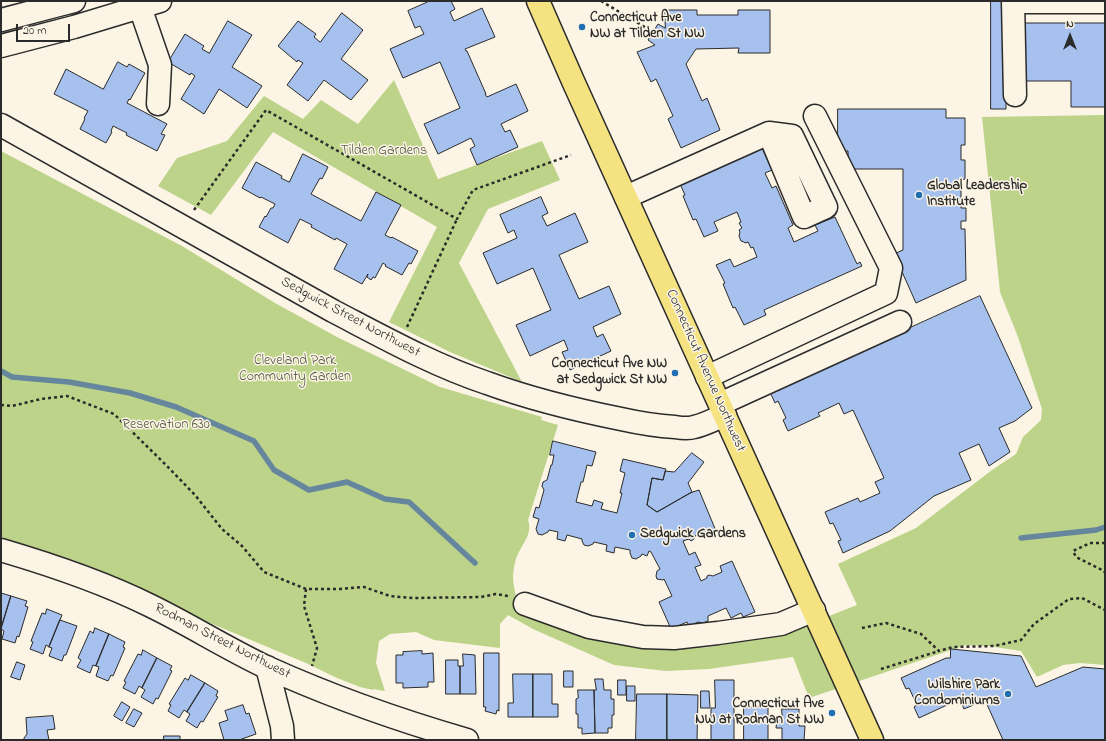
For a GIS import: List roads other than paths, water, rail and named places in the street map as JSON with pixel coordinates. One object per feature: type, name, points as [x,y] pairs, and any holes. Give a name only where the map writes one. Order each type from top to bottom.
[{"type":"main road","name":"Connecticut Avenue Northwest","points":[[538,1],[872,740]]},
{"type":"street","points":[[5,13],[74,1]]},
{"type":"street","points":[[1015,95],[1013,1],[1105,2]]},
{"type":"street","points":[[1,46],[74,27],[150,4],[160,65],[158,104]]},
{"type":"street","points":[[707,377],[886,293],[891,268],[815,116]]},
{"type":"street","name":"Sedgwick Street Northwest","points":[[1,125],[333,311],[396,344],[462,374],[486,383],[546,402],[592,413],[649,424],[684,428],[693,427],[722,409],[900,322]]},
{"type":"street","points":[[626,197],[769,133]]},
{"type":"street","name":"Rodman Street Northwest","points":[[1,550],[56,566],[125,594],[178,620],[235,652],[332,695],[398,719],[467,740]]},
{"type":"street","points":[[525,604],[589,627],[644,637],[674,638],[780,624],[814,610]]},
{"type":"street","points":[[267,667],[281,721],[283,740]]},
{"type":"waterway","points":[[1,371],[12,377],[69,382],[130,393],[176,407],[254,441],[274,470],[309,490],[347,482],[385,499],[409,502],[475,563]]},
{"type":"waterway","points":[[1021,538],[1096,530],[1105,527]]},
{"type":"place","name":"Connecticut Ave NW at Tilden St NW","points":[[582,27]]},
{"type":"place","name":"Global Leadership Institute","points":[[919,195]]},
{"type":"place","name":"Connecticut Ave NW at Sedgwick St NW","points":[[675,373]]},
{"type":"place","name":"Sedgwick Gardens","points":[[632,535]]},
{"type":"place","name":"Wilshire Park Condominiums","points":[[1008,694]]},
{"type":"place","name":"Connecticut Ave NW at Rodman St NW","points":[[832,713]]},
{"type":"park label","name":"Tilden Gardens","points":[[384,152]]},
{"type":"park label","name":"Cleveland Park Community Garden","points":[[295,370]]},
{"type":"park label","name":"Reservation 630","points":[[166,426]]}]
